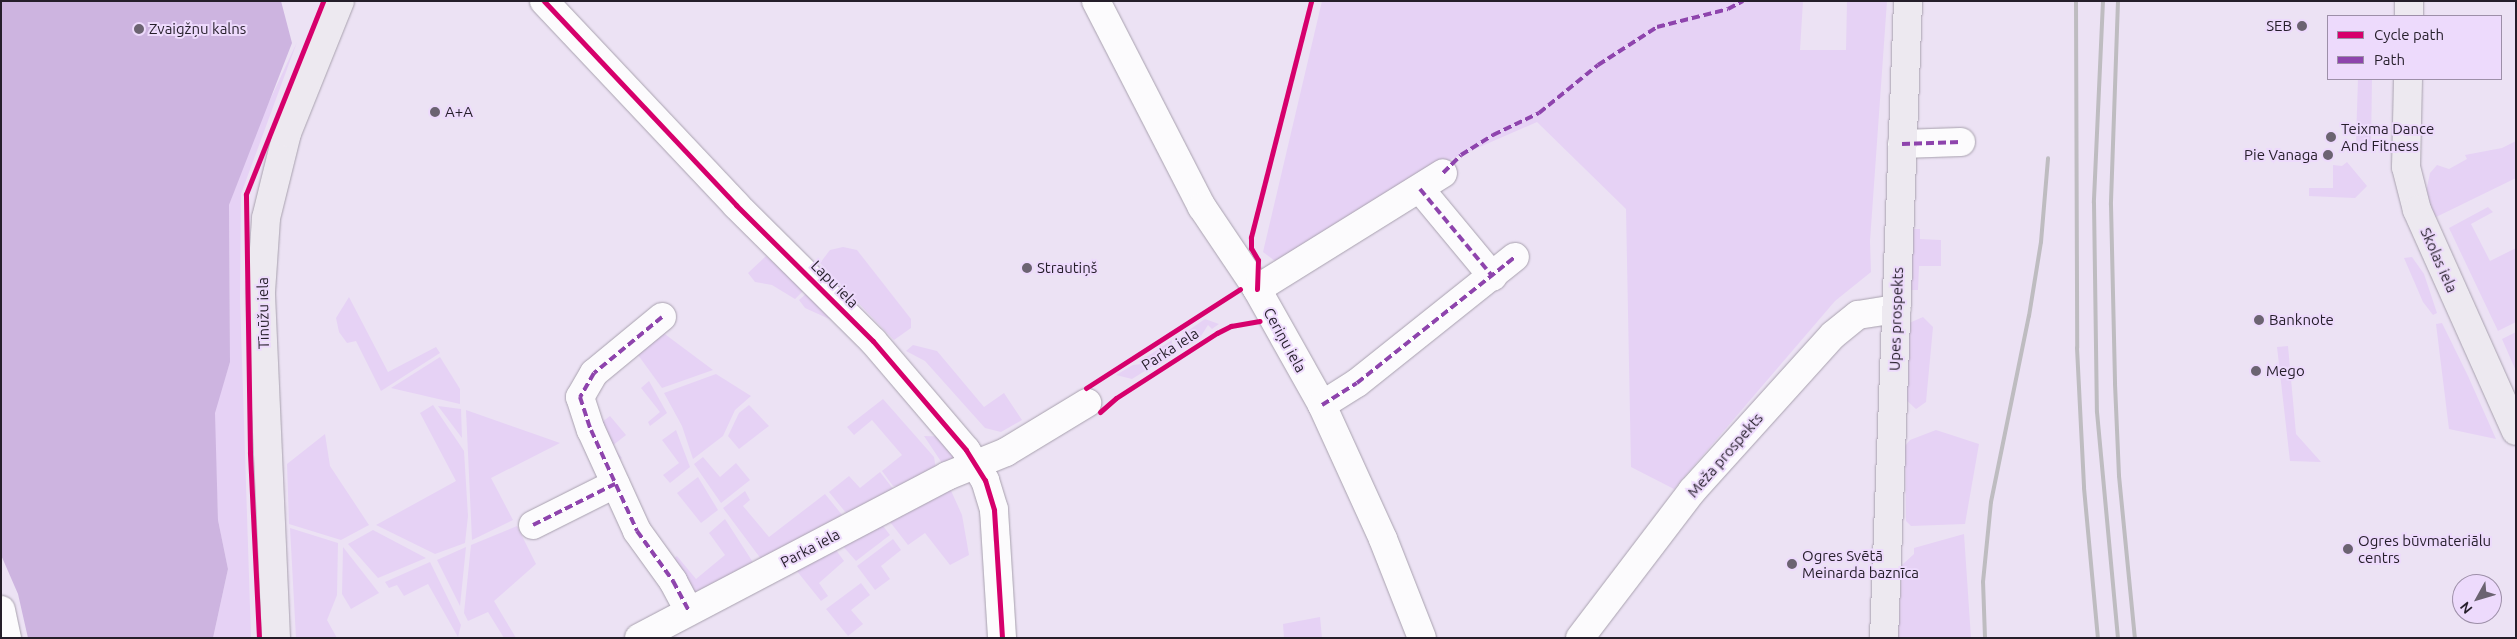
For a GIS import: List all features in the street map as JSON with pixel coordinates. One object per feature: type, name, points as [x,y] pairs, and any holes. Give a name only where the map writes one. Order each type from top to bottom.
[{"type":"main road","name":"Tīnūžu iela","points":[[276,638],[261,292],[266,218],[287,133],[340,1]]},
{"type":"main road","name":"Upes prospekts","points":[[1884,638],[1908,1]]},
{"type":"main road","points":[[2409,15],[2410,1]]},
{"type":"main road","name":"Skolas iela","points":[[2408,80],[2406,167],[2416,210],[2516,431]]},
{"type":"street","name":"Lapu iela","points":[[544,1],[617,80],[873,341],[977,465],[994,510],[1002,638]]},
{"type":"street","name":"Ceriņu iela","points":[[1096,1],[1202,207],[1257,289],[1322,406],[1383,539],[1422,638]]},
{"type":"street","points":[[1902,144],[1960,142]]},
{"type":"street","points":[[1257,289],[1420,189],[1443,172]]},
{"type":"street","points":[[1420,189],[1493,277]]},
{"type":"street","points":[[1322,406],[1357,382],[1493,277],[1514,257]]},
{"type":"street","name":"Meža prospekts","points":[[1580,638],[1692,491],[1833,335],[1858,315],[1896,309]]},
{"type":"street","points":[[662,317],[594,373],[580,397],[615,484],[637,531],[673,581],[689,611]]},
{"type":"street","name":"Parka iela","points":[[639,638],[947,476],[977,465],[1087,403]]},
{"type":"street","points":[[533,525],[615,484]]},
{"type":"street","points":[[1,610],[7,638]]},
{"type":"shaded area","points":[[1,1],[281,1],[292,43],[229,205],[230,362],[215,413],[218,520],[228,569],[213,638],[28,638],[18,594],[1,555]]},
{"type":"shaded area","points":[[1322,1],[1803,1],[1800,50],[1846,50],[1847,1],[1887,1],[1870,241],[1871,272],[1835,301],[1674,489],[1631,467],[1626,209],[1537,122],[1420,173],[1275,261],[1263,252]]},
{"type":"shaded area","points":[[297,42],[241,194],[240,299],[251,638],[213,638],[228,569],[218,520],[214,413],[230,362],[229,205],[255,132]]},
{"type":"shaded area","points":[[2358,80],[2372,80],[2371,148],[2367,152],[2356,141]]},
{"type":"shaded area","points":[[2516,141],[2516,178],[2430,220],[2425,197],[2430,173],[2437,165],[2449,169],[2467,159],[2465,155],[2502,148]]},
{"type":"shaded area","points":[[2347,162],[2367,186],[2355,198],[2309,196],[2309,188],[2333,188],[2333,165],[2342,166]]},
{"type":"shaded area","points":[[2488,207],[2493,212],[2471,224],[2490,261],[2516,248],[2516,322],[2498,331],[2449,228]]},
{"type":"shaded area","points":[[1909,229],[1920,229],[1920,239],[1941,240],[1941,266],[1919,266],[1918,290],[1908,290]]},
{"type":"shaded area","points":[[843,247],[857,250],[911,319],[911,328],[894,340],[820,263],[830,250]]},
{"type":"shaded area","points":[[766,256],[804,290],[795,299],[772,285],[755,282],[748,273]]},
{"type":"shaded area","points":[[2412,257],[2424,274],[2437,313],[2433,315],[2423,302],[2404,258]]},
{"type":"shaded area","points":[[808,292],[836,322],[805,308],[799,300]]},
{"type":"shaded area","points":[[349,297],[388,372],[436,347],[440,353],[381,391],[356,341],[347,343],[339,332],[336,318]]},
{"type":"shaded area","points":[[1923,317],[1933,327],[1926,402],[1916,409],[1905,399],[1907,324]]},
{"type":"shaded area","points":[[1205,319],[1219,324],[1212,329],[1208,325],[1201,336],[1186,345],[1189,330]]},
{"type":"shaded area","points":[[2442,323],[2496,439],[2449,429],[2436,324]]},
{"type":"shaded area","points":[[658,329],[713,370],[662,388],[633,348]]},
{"type":"shaded area","points":[[2516,332],[2516,371],[2502,339]]},
{"type":"shaded area","points":[[1172,340],[1171,356],[1155,360],[1156,364],[1132,379],[1116,375],[1133,365],[1142,364],[1143,359]]},
{"type":"shaded area","points":[[913,345],[937,351],[984,407],[1004,393],[1022,420],[1001,432],[985,428],[925,361],[906,351]]},
{"type":"shaded area","points":[[2288,346],[2296,434],[2321,462],[2290,461],[2277,347]]},
{"type":"shaded area","points":[[440,357],[460,389],[460,404],[391,388]]},
{"type":"shaded area","points":[[716,374],[751,396],[735,410],[723,436],[693,459],[682,426],[664,393]]},
{"type":"shaded area","points":[[649,381],[667,413],[650,426],[648,422],[660,412],[641,388]]},
{"type":"shaded area","points":[[883,399],[934,457],[936,469],[900,487],[893,486],[882,471],[902,455],[872,420],[854,435],[847,427]]},
{"type":"shaded area","points":[[433,405],[464,451],[468,516],[465,543],[435,554],[376,525],[456,481],[420,413]]},
{"type":"shaded area","points":[[749,405],[769,426],[739,449],[728,436],[739,413]]},
{"type":"shaded area","points":[[438,406],[461,409],[462,438]]},
{"type":"shaded area","points":[[466,410],[560,443],[491,478],[513,520],[472,540]]},
{"type":"shaded area","points":[[610,416],[626,435],[612,446],[622,458],[614,464],[598,425]]},
{"type":"shaded area","points":[[676,430],[690,467],[670,483],[663,475],[679,463],[662,440]]},
{"type":"shaded area","points":[[1936,430],[1979,444],[1965,524],[1911,526],[1906,521],[1905,446],[1910,440]]},
{"type":"shaded area","points":[[325,434],[330,466],[369,525],[341,540],[289,524],[287,464]]},
{"type":"shaded area","points":[[924,436],[953,437],[956,458],[944,466]]},
{"type":"shaded area","points":[[703,457],[720,477],[736,463],[750,480],[721,503],[694,464]]},
{"type":"shaded area","points":[[880,472],[894,490],[851,519],[829,492],[849,476],[860,488]]},
{"type":"shaded area","points":[[698,477],[718,510],[701,523],[677,493]]},
{"type":"shaded area","points":[[948,484],[962,515],[969,555],[950,565],[925,533],[908,545],[887,518]]},
{"type":"shaded area","points":[[745,491],[750,500],[743,506],[769,537],[825,494],[847,521],[761,559],[723,508]]},
{"type":"shaded area","points":[[725,519],[756,567],[697,597],[670,561],[677,556],[696,579],[725,555],[709,533]]},
{"type":"shaded area","points":[[880,522],[890,535],[856,561],[841,544]]},
{"type":"shaded area","points":[[517,526],[536,564],[494,601],[516,638],[504,638],[488,612],[468,621],[464,613],[471,545]]},
{"type":"shaded area","points":[[290,528],[338,543],[337,595],[327,620],[337,638],[296,638]]},
{"type":"shaded area","points":[[373,530],[426,558],[378,578],[348,544]]},
{"type":"shaded area","points":[[1964,534],[1971,638],[1898,638],[1902,565],[1914,554],[1914,548]]},
{"type":"shaded area","points":[[893,539],[901,550],[881,566],[890,579],[875,590],[857,566]]},
{"type":"shaded area","points":[[833,546],[844,561],[819,583],[828,596],[821,601],[792,565]]},
{"type":"shaded area","points":[[343,547],[379,593],[351,609],[342,594]]},
{"type":"shaded area","points":[[466,547],[460,606],[437,560]]},
{"type":"shaded area","points":[[430,562],[461,625],[458,637],[428,584],[404,596],[397,585],[389,588],[385,582]]},
{"type":"shaded area","points":[[861,583],[870,595],[851,610],[863,624],[848,636],[826,609]]},
{"type":"shaded area","points":[[1320,617],[1322,638],[1284,638],[1283,624]]},
{"type":"railway","points":[[2076,1],[2077,348],[2084,488],[2098,638]]},
{"type":"railway","points":[[2103,1],[2094,203],[2097,412],[2118,638]]},
{"type":"railway","points":[[2118,1],[2111,205],[2115,384],[2119,476],[2135,638]]},
{"type":"railway","points":[[1985,638],[1983,582],[1991,502],[2029,316],[2041,242],[2048,158]]},
{"type":"marked path","points":[[1443,173],[1461,155],[1493,135],[1539,113],[1598,65],[1657,27],[1728,9],[1743,1]]},
{"type":"marked path","points":[[1902,144],[1961,142]]},
{"type":"marked path","points":[[1420,189],[1493,277]]},
{"type":"marked path","points":[[1322,405],[1357,383],[1515,257]]},
{"type":"marked path","points":[[662,317],[594,373],[580,397],[591,430],[637,531],[673,581],[689,611]]},
{"type":"marked path","points":[[533,525],[615,484]]},
{"type":"cycle path","points":[[259,638],[250,452],[246,194],[323,1]]},
{"type":"cycle path","points":[[544,1],[736,205],[873,341],[966,450],[985,480],[994,510],[1002,638]]},
{"type":"cycle path","points":[[1257,289],[1258,260],[1251,248],[1251,237],[1311,1]]},
{"type":"cycle path","points":[[1086,388],[1240,289]]},
{"type":"cycle path","points":[[1100,412],[1116,398],[1217,333],[1231,326],[1260,321]]},
{"type":"place","name":"SEB","points":[[2302,26]]},
{"type":"place","name":"Zvaigžņu kalns","points":[[139,29]]},
{"type":"place","name":"A+A","points":[[435,112]]},
{"type":"place","name":"Teixma Dance And Fitness","points":[[2331,137]]},
{"type":"place","name":"Pie Vanaga","points":[[2328,155]]},
{"type":"place","name":"Strautiņš","points":[[1027,268]]},
{"type":"place","name":"Banknote","points":[[2259,320]]},
{"type":"place","name":"Mego","points":[[2256,371]]},
{"type":"place","name":"Ogres būvmateriālu centrs","points":[[2348,549]]},
{"type":"place","name":"Ogres Svētā Meinarda baznīca","points":[[1792,564]]}]
